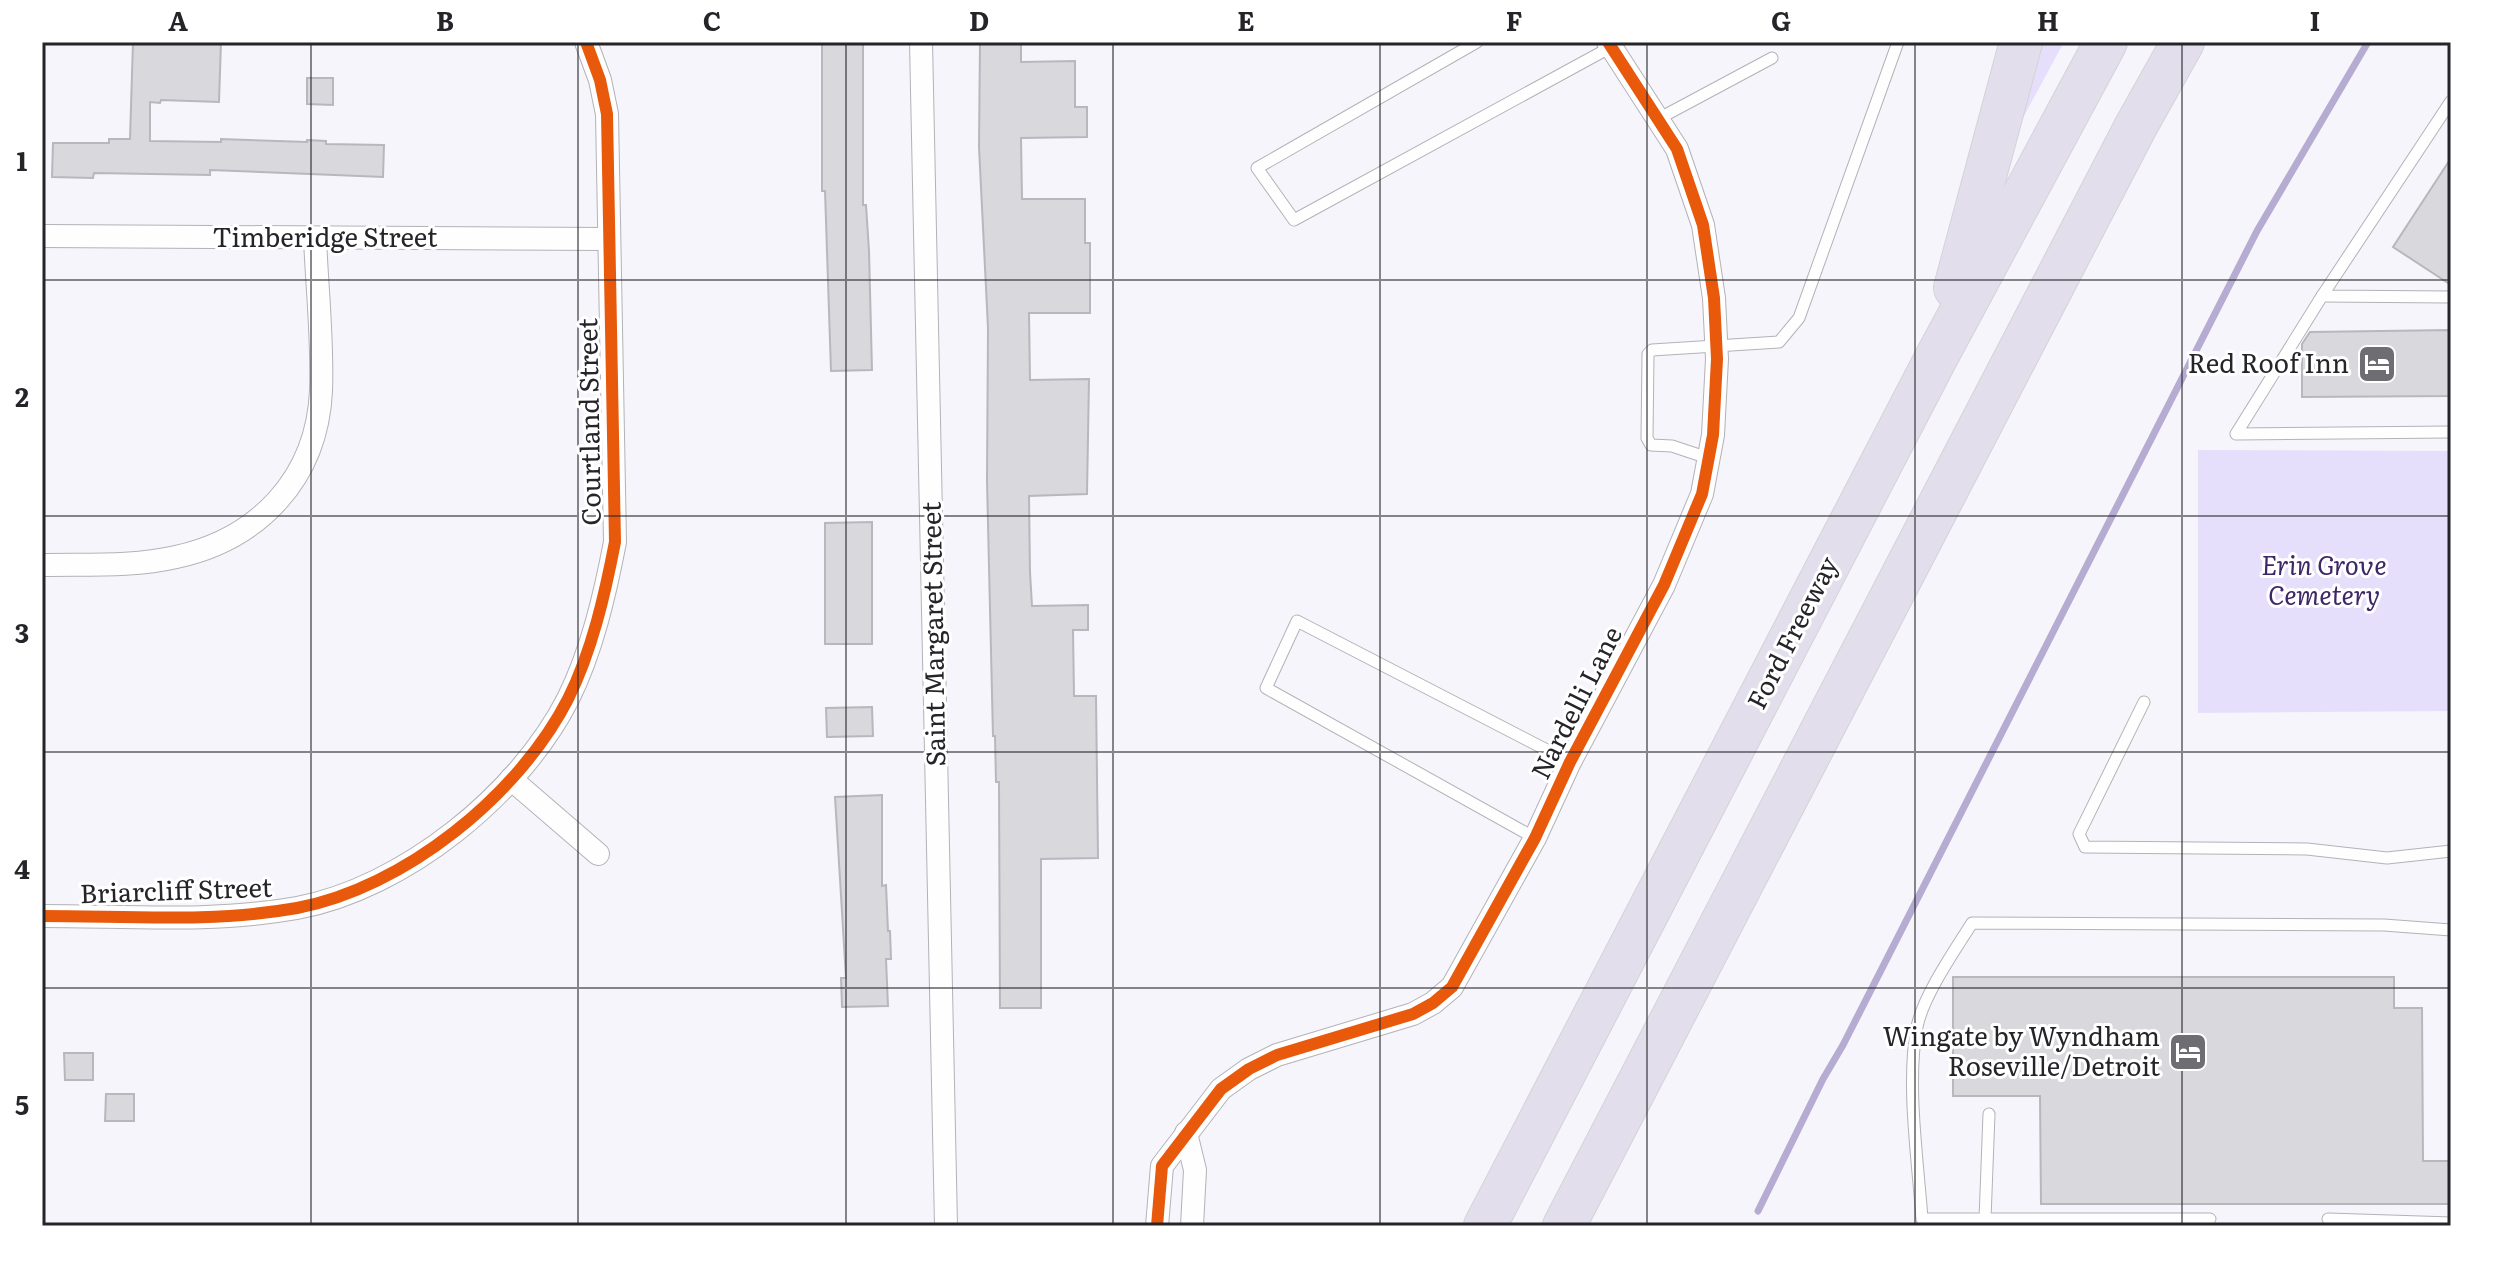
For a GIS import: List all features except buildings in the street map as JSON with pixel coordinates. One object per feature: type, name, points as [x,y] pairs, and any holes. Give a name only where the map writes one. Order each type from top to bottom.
[{"type":"highway","points":[[1936,358],[2021,42]]},
{"type":"highway","name":"Ford Freeway","points":[[1488,1220],[1936,358],[2106,42]]},
{"type":"highway","points":[[1566,1220],[2136,126],[2183,42]]},
{"type":"street","name":"Courtland Street","points":[[511,779],[543,739],[568,699],[601,604],[615,542],[607,114],[600,80],[586,42]]},
{"type":"street","name":"Saint Margaret Street","points":[[921,42],[946,1226]]},
{"type":"street","name":"Nardelli Lane","points":[[1157,1226],[1162,1166],[1221,1089],[1249,1069],[1277,1055],[1413,1014],[1452,987],[1535,838],[1570,762],[1664,585],[1702,494],[1713,435],[1716,345],[1714,298],[1703,225],[1677,149],[1609,44]]},
{"type":"street","name":"Timberidge Street","points":[[42,236],[608,239]]},
{"type":"street","points":[[42,565],[143,563],[178,557],[225,539],[275,506],[295,478],[313,437],[321,393],[315,238]]},
{"type":"street","points":[[511,779],[598,854]]},
{"type":"street","name":"Briarcliff Street","points":[[42,916],[187,918],[256,914],[320,902],[391,873],[429,851],[479,812],[511,779]]},
{"type":"street","points":[[1186,1133],[1195,1170],[1192,1226]]},
{"type":"lane","points":[[1477,42],[1257,168],[1294,220],[1609,44]]},
{"type":"lane","points":[[1708,458],[1672,446],[1651,445],[1647,438],[1648,354],[1652,350],[1779,342],[1799,318],[1898,42]]},
{"type":"lane","points":[[1658,119],[1772,58]]},
{"type":"lane","points":[[2451,101],[2322,296],[2236,434],[2451,432]]},
{"type":"lane","points":[[2322,296],[2451,297]]},
{"type":"lane","points":[[1535,838],[1266,688],[1297,621],[1570,762]]},
{"type":"lane","points":[[2144,702],[2079,834],[2085,847],[2307,849],[2387,858],[2451,851]]},
{"type":"lane","points":[[2210,1219],[1985,1222],[1922,1219],[1913,1088],[1917,1025],[1943,968],[1972,923],[2384,925],[2451,930]]},
{"type":"lane","points":[[1985,1222],[1989,1114]]},
{"type":"lane","points":[[2328,1219],[2451,1223]]},
{"type":"green space","points":[[2034,42],[2064,42],[2024,116],[2017,113]]},
{"type":"green space","name":"Erin Grove Cemetery","points":[[2198,450],[2451,451],[2451,711],[2198,713]]},
{"type":"waterway","points":[[1758,1211],[2257,231],[2368,42]]},
{"type":"cycle path","points":[[42,916],[234,916],[297,908],[337,897],[378,880],[454,832],[489,802],[547,735],[568,699],[584,662],[602,602],[615,542],[607,114],[600,80],[586,42]]},
{"type":"cycle path","points":[[1157,1226],[1162,1166],[1221,1089],[1249,1069],[1277,1055],[1413,1014],[1452,987],[1535,838],[1570,762],[1664,585],[1702,494],[1713,435],[1717,359],[1714,298],[1703,225],[1677,149],[1608,42]]},
{"type":"place","name":"Red Roof Inn","points":[[2377,364]]},
{"type":"place","name":"Wingate by Wyndham Roseville/Detroit","points":[[2188,1052]]}]
